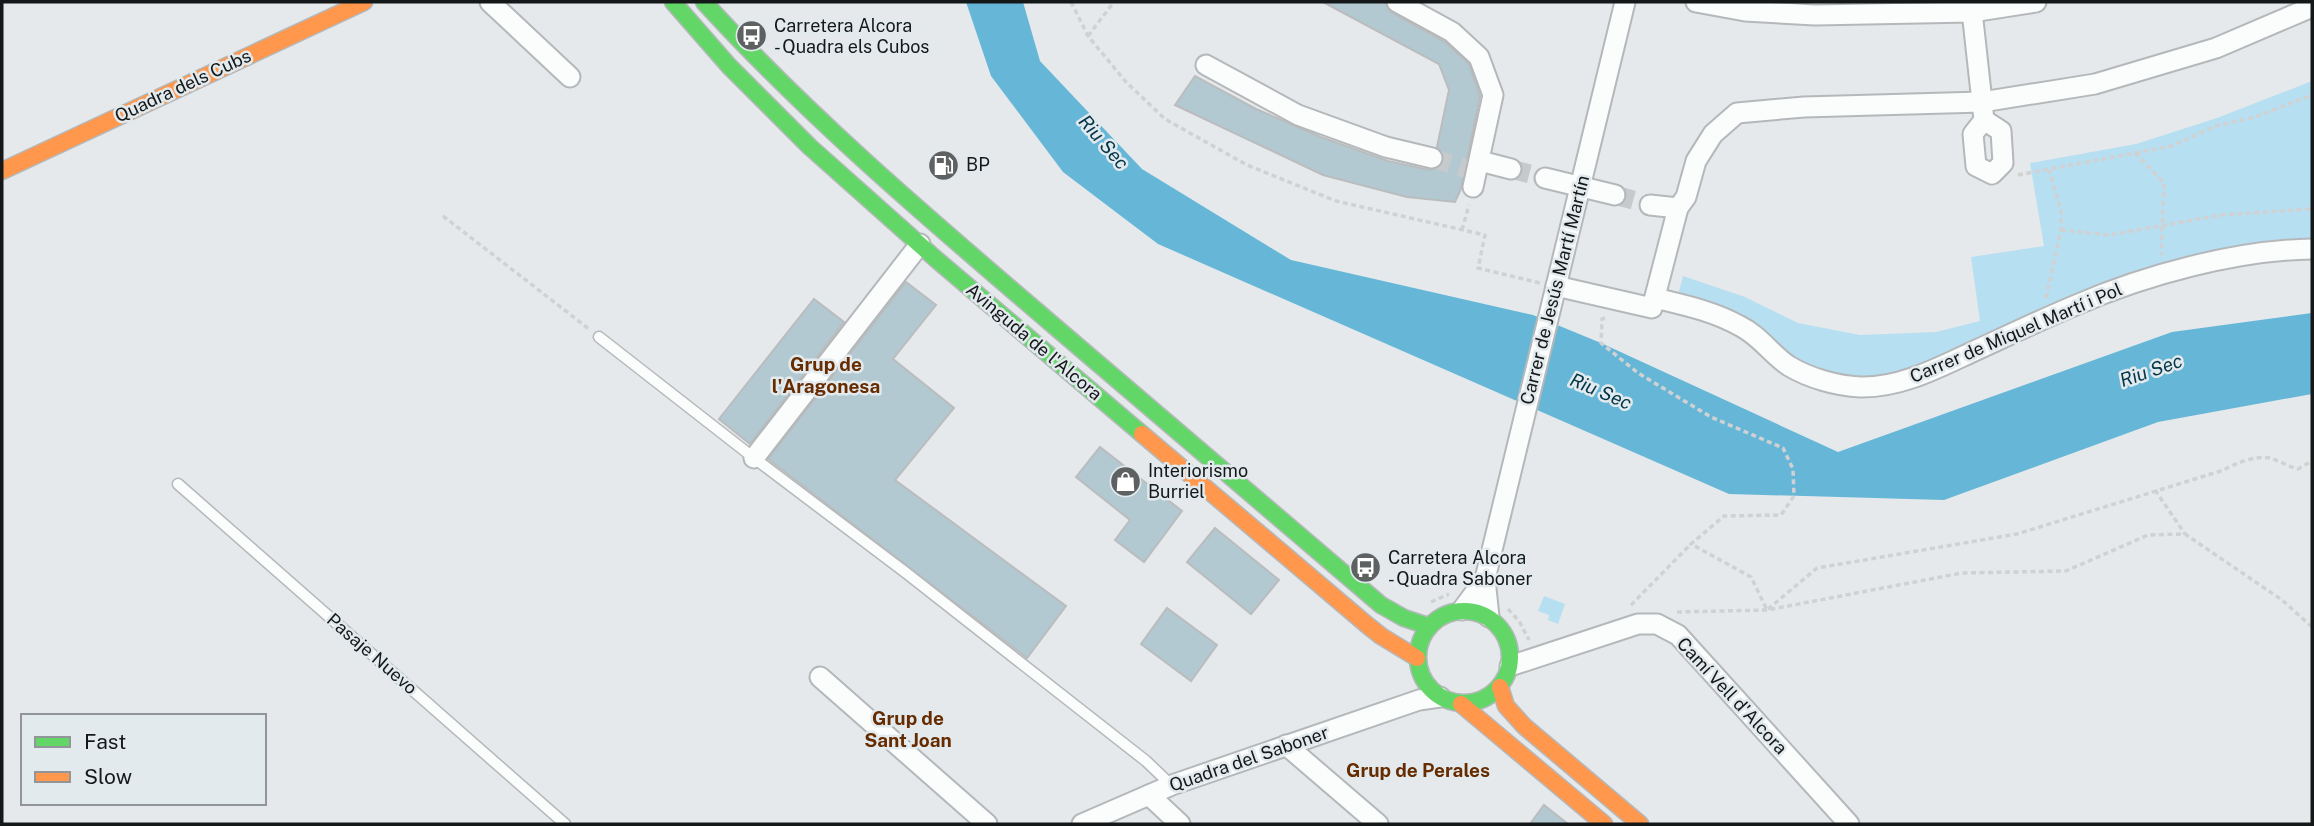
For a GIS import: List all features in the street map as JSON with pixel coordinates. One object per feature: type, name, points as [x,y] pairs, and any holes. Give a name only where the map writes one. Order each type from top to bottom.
[{"type":"main road","name":"Quadra dels Cubs","points":[[2,171],[364,2]]},
{"type":"main road","name":"Avinguda de l'Alcora","points":[[673,2],[772,112],[920,244],[1366,624],[1417,658]]},
{"type":"main road","name":"Avinguda de l'Alcora","points":[[704,2],[745,49],[824,127],[943,231],[1381,605],[1404,618],[1428,626]]},
{"type":"main road","points":[[1421,690],[1417,658],[1420,641],[1428,626],[1443,615],[1462,610],[1489,617],[1503,630],[1510,647],[1510,666],[1500,687],[1482,700],[1461,704]]},
{"type":"main road","points":[[1500,687],[1506,706],[1524,726],[1640,824]]},
{"type":"main road","points":[[1440,697],[1461,704],[1604,824]]},
{"type":"street","points":[[490,2],[570,77]]},
{"type":"street","points":[[1397,2],[1452,32],[1479,57],[1493,95],[1474,172],[1511,169]]},
{"type":"street","name":"Carrer de Jesús Martí Martín","points":[[1489,617],[1485,579],[1625,2]]},
{"type":"street","points":[[1696,2],[1745,11],[1815,15],[2036,2]]},
{"type":"street","points":[[1972,7],[1983,111],[1973,134],[1976,166],[1992,174],[2003,163],[2001,131],[1983,111]]},
{"type":"street","points":[[1653,303],[1678,208],[1686,197],[1696,161],[1713,134],[1737,113],[1804,107],[1983,111],[2095,85],[2216,48],[2312,7]]},
{"type":"street","points":[[1206,65],[1298,115],[1386,147],[1432,158]]},
{"type":"street","points":[[1545,178],[1615,195]]},
{"type":"street","points":[[1650,205],[1678,208]]},
{"type":"street","points":[[754,458],[920,244]]},
{"type":"street","name":"Carrer de Miquel Martí i Pol","points":[[1556,286],[1698,308],[1742,327],[1790,366],[1824,381],[1859,387],[1888,385],[1927,373],[2078,304],[2160,276],[2216,261],[2312,249]]},
{"type":"street","name":"Carrer de Jesús Martí Martín","points":[[1462,610],[1485,579]]},
{"type":"street","points":[[1510,666],[1647,624]]},
{"type":"street","name":"Camí Vell d'Alcora","points":[[1647,624],[1678,635],[1849,824]]},
{"type":"street","points":[[820,677],[987,824]]},
{"type":"street","name":"Quadra del Saboner","points":[[1086,823],[1172,785],[1286,745],[1421,690],[1440,697]]},
{"type":"street","points":[[1286,745],[1378,824]]},
{"type":"street","points":[[1149,795],[1180,824]]},
{"type":"lane","points":[[598,337],[916,580],[1146,761],[1172,785]]},
{"type":"lane","name":"Pasaje Nuevo","points":[[178,484],[565,824]]},
{"type":"path","points":[[1071,2],[1088,36],[1126,82],[1165,120],[1247,165],[1336,201],[1485,235],[1478,268],[1556,286]]},
{"type":"path","points":[[1088,36],[1114,2]]},
{"type":"path","points":[[1992,174],[1992,178],[2049,170],[2172,146],[2216,126],[2255,117],[2312,95]]},
{"type":"path","points":[[2135,153],[2164,184],[2160,276]]},
{"type":"path","points":[[2041,321],[2061,230],[2061,210],[2049,170]]},
{"type":"path","points":[[1462,230],[1474,172]]},
{"type":"path","points":[[2061,230],[2109,235],[2221,215],[2312,209]]},
{"type":"path","points":[[443,216],[598,337]]},
{"type":"path","points":[[1611,315],[1602,319],[1601,342],[1638,373],[1711,417],[1783,448],[1793,470],[1794,496],[1781,515],[1724,516],[1691,544],[1630,606],[1647,624],[1675,612],[1767,610],[1962,573],[2066,571],[2148,535],[2185,534]]},
{"type":"path","points":[[1767,610],[1817,569],[2017,534],[2258,458],[2269,458],[2298,469],[2312,461]]},
{"type":"path","points":[[2155,490],[2185,534],[2282,600],[2312,627]]},
{"type":"path","points":[[1691,544],[1751,576],[1767,610]]},
{"type":"path","points":[[1426,604],[1449,594]]},
{"type":"shaded area","points":[[2312,81],[2312,259],[2217,269],[2140,290],[2083,311],[1892,392],[1786,372],[1739,337],[1695,317],[1674,311],[1683,276],[1745,297],[1798,323],[1860,335],[1936,332],[1980,321],[1971,257],[2044,246],[2030,163],[2136,144],[2217,118]]},
{"type":"shaded area","points":[[1544,596],[1565,604],[1558,624],[1548,620],[1549,615],[1538,611]]},
{"type":"water","name":"Riu Sec","points":[[966,2],[1023,2],[1040,61],[1142,169],[1291,260],[1533,315],[1601,343],[1838,452],[2172,332],[2312,313],[2312,394],[2158,422],[1944,500],[1729,494],[1158,244],[1063,172],[991,76]]},
{"type":"building","points":[[1323,2],[1385,2],[1391,12],[1445,42],[1469,64],[1480,96],[1461,189],[1455,202],[1407,197],[1323,175],[1175,105],[1195,76],[1256,109],[1321,137],[1388,161],[1429,170],[1440,167],[1444,155],[1437,147],[1449,90],[1439,64]]},
{"type":"building","points":[[906,282],[936,305],[893,359],[954,408],[895,480],[1066,606],[1027,658],[768,459]]},
{"type":"building","points":[[814,299],[844,322],[750,444],[719,419]]},
{"type":"building","points":[[1100,447],[1182,511],[1144,562],[1115,540],[1130,520],[1076,477]]},
{"type":"building","points":[[1215,528],[1279,580],[1251,614],[1187,562]]},
{"type":"building","points":[[1167,608],[1217,645],[1191,681],[1141,644]]},
{"type":"building","points":[[1544,805],[1568,824],[1530,824]]},
{"type":"tunnel","points":[[1432,158],[1467,169]]},
{"type":"tunnel","points":[[1511,169],[1545,178]]},
{"type":"tunnel","points":[[1615,195],[1650,205]]},
{"type":"traffic: fast","points":[[673,2],[729,66],[810,147],[937,260],[1142,434]]},
{"type":"traffic: fast","points":[[704,2],[827,126],[958,243],[1381,605],[1404,618],[1428,626]]},
{"type":"traffic: fast","points":[[1464,611],[1482,614],[1497,624],[1507,639],[1510,657],[1507,675],[1497,690],[1482,700],[1464,703],[1446,700],[1431,690],[1421,675],[1418,657],[1421,639],[1431,624],[1446,614],[1464,611]]},
{"type":"traffic: slow","points":[[2,171],[364,2]]},
{"type":"traffic: slow","points":[[1142,434],[1366,624],[1417,658]]},
{"type":"traffic: slow","points":[[1500,687],[1506,706],[1524,726],[1640,824]]},
{"type":"traffic: slow","points":[[1461,704],[1604,824]]},
{"type":"place","name":"Carretera Alcora - Quadra els Cubos","points":[[751,36]]},
{"type":"place","name":"BP","points":[[943,165]]},
{"type":"place","name":"Interiorismo Burriel","points":[[1125,481]]},
{"type":"place","name":"Carretera Alcora - Quadra Saboner","points":[[1365,568]]},
{"type":"district","name":"Grup de l'Aragonesa","points":[[826,375]]},
{"type":"district","name":"Grup de Sant Joan","points":[[908,729]]},
{"type":"district","name":"Grup de Perales","points":[[1418,770]]}]
